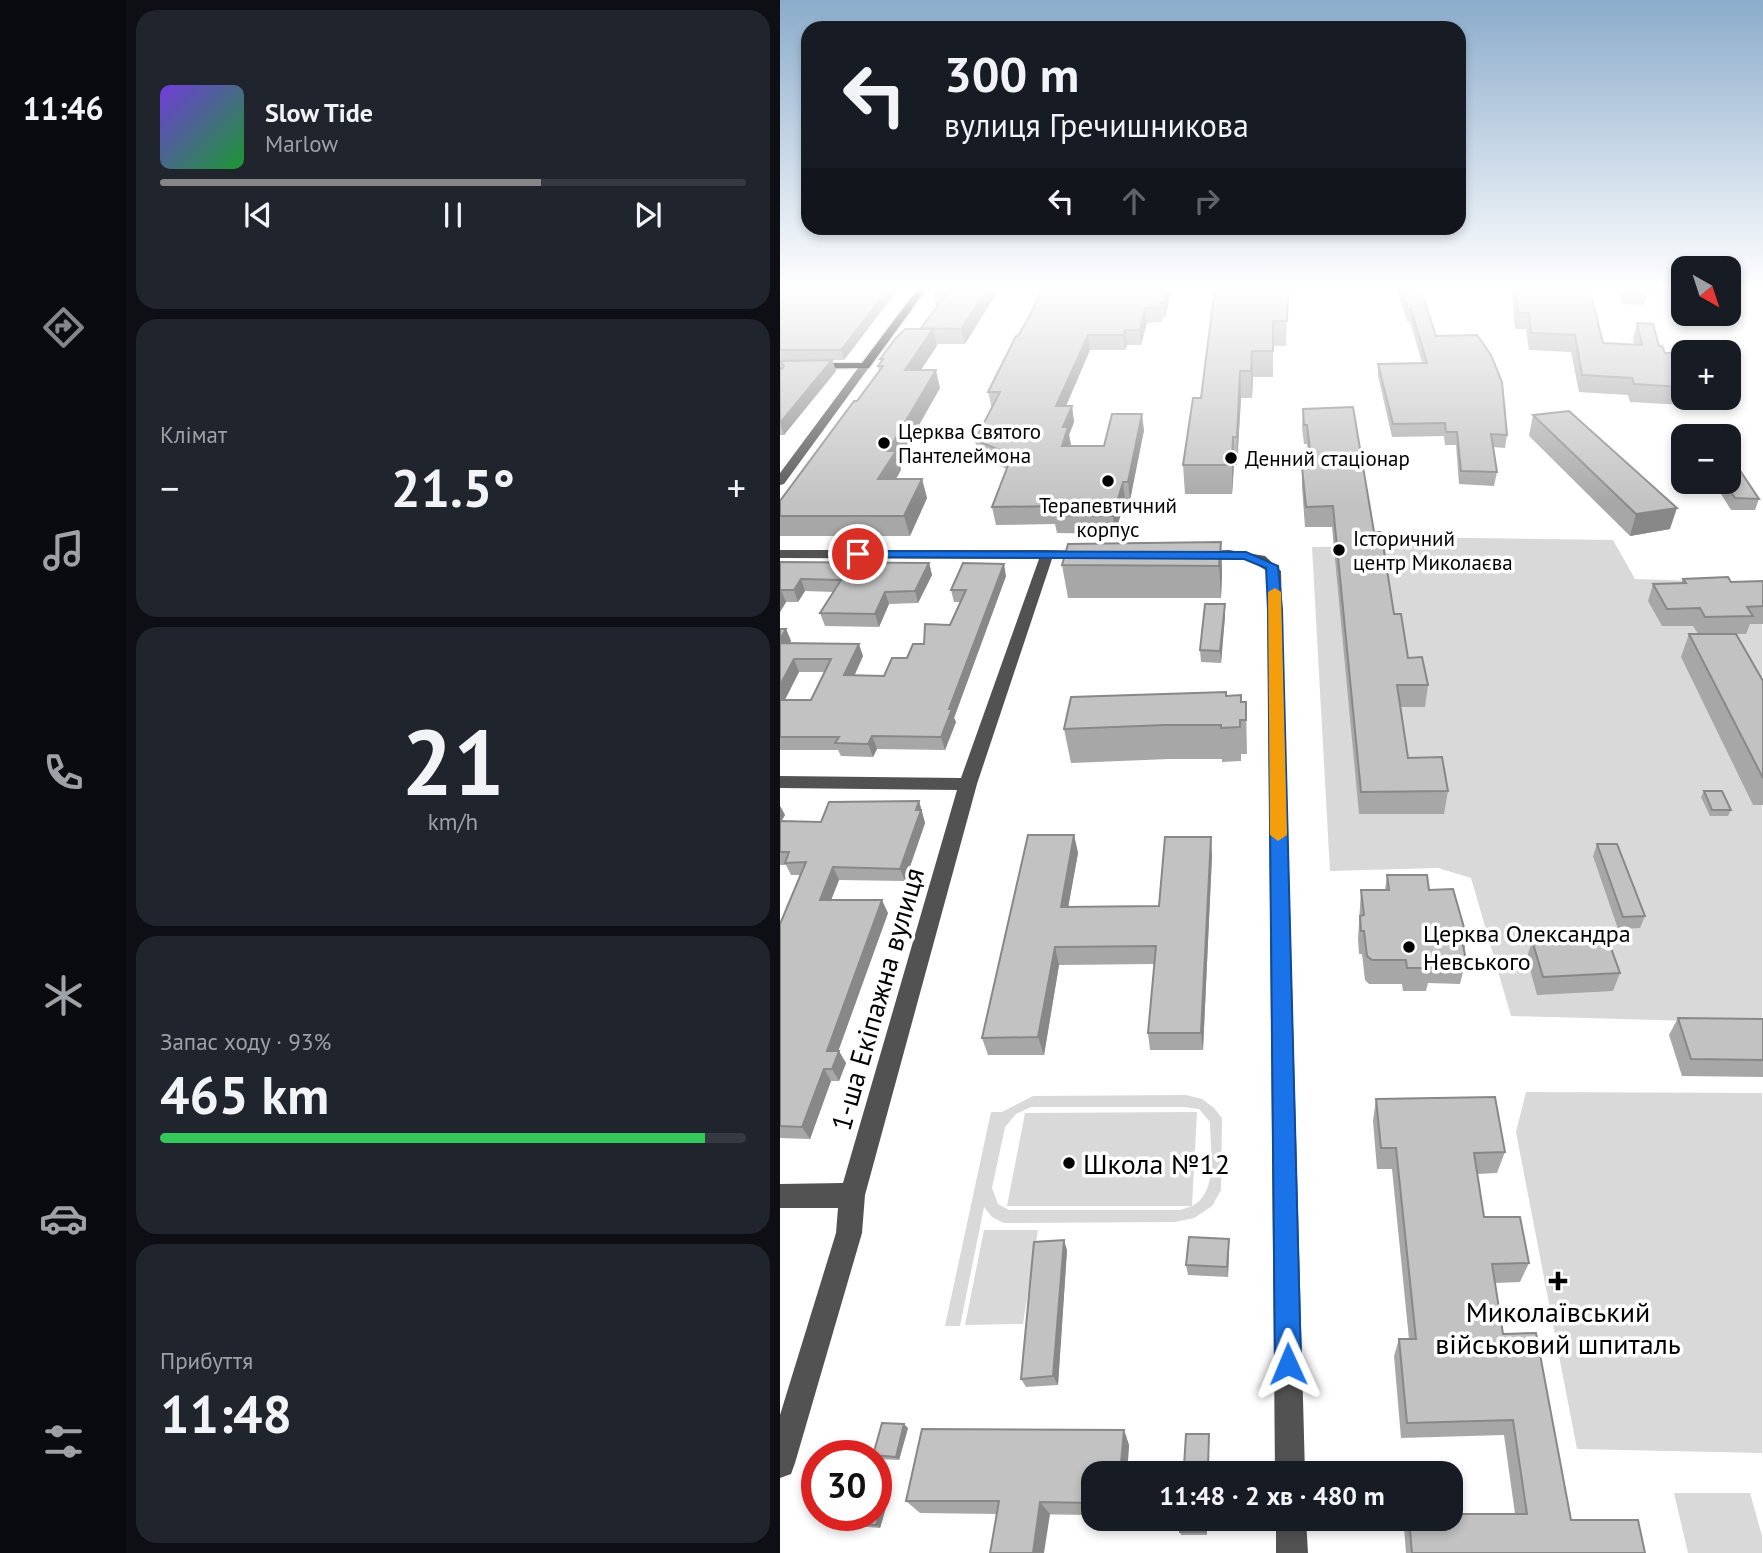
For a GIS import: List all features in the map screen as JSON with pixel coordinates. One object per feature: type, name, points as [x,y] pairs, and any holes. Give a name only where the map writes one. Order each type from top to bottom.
[{"type":"main road","points":[[780,366],[865,366],[870,359]]},
{"type":"street","points":[[780,481],[865,366]]},
{"type":"street","points":[[780,554],[1100,555]]},
{"type":"street","name":"1-ша Екіпажна вулиця","points":[[780,1463],[849,1233],[852,1195],[968,783],[1047,554]]},
{"type":"street","points":[[1180,555],[1246,555],[1261,559],[1274,571],[1290,1461]]},
{"type":"street","points":[[780,782],[968,783]]},
{"type":"street","points":[[780,1196],[852,1195]]},
{"type":"street","points":[[1291,1531],[1292,1553]]},
{"type":"shaded area","points":[[1387,537],[1613,540],[1635,579],[1762,583],[1762,1023],[1511,1016],[1471,878],[1438,868],[1330,871],[1312,547],[1387,546]]},
{"type":"shaded area","points":[[1526,1092],[1762,1093],[1762,1453],[1577,1449],[1516,1132]]},
{"type":"shaded area","points":[[1186,1095],[1202,1099],[1222,1118],[1221,1190],[1212,1206],[1194,1218],[1175,1222],[1004,1223],[992,1217],[984,1207],[960,1326],[945,1326],[991,1112],[1002,1112],[1033,1096]],"holes":[[[1031,1107],[1199,1109],[1210,1122],[1210,1180],[1201,1200],[1180,1210],[1009,1210],[998,1204],[992,1188],[1005,1127],[1016,1114]]]},
{"type":"shaded area","points":[[1197,1112],[1192,1206],[1007,1206],[1025,1113]]},
{"type":"shaded area","points":[[984,1230],[1038,1230],[1023,1324],[965,1325]]},
{"type":"shaded area","points":[[1674,1493],[1750,1493],[1762,1536],[1762,1553],[1688,1553]]},
{"type":"building","points":[[883,359],[912,359],[905,370],[936,370],[888,451],[896,451],[878,479],[922,479],[904,516],[780,516],[780,501],[883,366],[878,366]]},
{"type":"building","points":[[1004,359],[1077,359],[1056,406],[1072,406],[1063,427],[1068,427],[1062,446],[1104,446],[1112,414],[1142,414],[1128,482],[1123,482],[1113,516],[1054,515],[1057,506],[992,507],[1012,455],[975,440],[1000,392],[988,392]]},
{"type":"building","points":[[1206,359],[1252,359],[1251,371],[1240,371],[1237,437],[1233,437],[1232,465],[1183,465],[1193,398],[1201,398]]},
{"type":"building","points":[[1426,359],[1493,359],[1502,382],[1507,435],[1491,434],[1497,472],[1461,471],[1457,432],[1446,432],[1445,423],[1393,424],[1378,364],[1427,363]]},
{"type":"building","points":[[1579,359],[1671,359],[1671,386],[1634,384],[1632,378],[1582,375]]},
{"type":"building","points":[[832,360],[780,423],[780,371],[784,366],[780,361]]},
{"type":"building","points":[[1353,407],[1374,532],[1381,532],[1394,614],[1401,614],[1408,658],[1422,657],[1428,685],[1397,685],[1408,758],[1442,757],[1448,791],[1361,792],[1333,506],[1306,507],[1302,467],[1312,467],[1303,409]]},
{"type":"building","points":[[1569,411],[1677,508],[1636,514],[1533,415]]},
{"type":"building","points":[[1741,472],[1759,499],[1735,498],[1732,494],[1741,494]]},
{"type":"building","points":[[1221,542],[1219,566],[1062,565],[1068,544]]},
{"type":"building","points":[[780,562],[929,563],[915,591],[885,592],[875,614],[820,613],[841,580],[801,579],[794,590],[780,591]]},
{"type":"building","points":[[963,563],[1004,564],[941,737],[872,736],[868,744],[835,743],[839,737],[780,737],[780,700],[811,700],[831,659],[794,659],[780,685],[780,643],[859,644],[844,675],[884,676],[892,658],[907,658],[913,644],[924,644],[925,624],[950,625],[966,590],[951,590]]},
{"type":"building","points":[[1728,577],[1731,582],[1763,581],[1763,606],[1747,607],[1753,616],[1705,617],[1700,608],[1667,609],[1653,584],[1686,583],[1683,579]]},
{"type":"building","points":[[1205,604],[1225,604],[1220,651],[1200,650]]},
{"type":"building","points":[[1689,634],[1736,634],[1763,681],[1763,778]]},
{"type":"building","points":[[1226,692],[1226,696],[1241,695],[1241,702],[1246,702],[1246,720],[1240,720],[1240,727],[1165,725],[1064,729],[1071,697]]},
{"type":"building","points":[[1704,791],[1722,791],[1731,810],[1712,810]]},
{"type":"building","points":[[919,801],[916,810],[921,810],[900,869],[833,867],[820,900],[882,900],[827,1051],[839,1051],[832,1069],[824,1069],[802,1127],[780,1126],[780,924],[806,862],[785,863],[789,852],[780,852],[780,821],[821,822],[829,802]]},
{"type":"building","points":[[1028,835],[1074,835],[1061,907],[1159,906],[1165,837],[1211,837],[1201,1033],[1148,1033],[1156,946],[1055,947],[1038,1037],[982,1038]]},
{"type":"building","points":[[1597,844],[1617,844],[1645,916],[1623,917]]},
{"type":"building","name":"Церква Олександра Невського","points":[[1387,875],[1427,875],[1429,890],[1453,889],[1465,931],[1466,941],[1462,940],[1466,960],[1430,960],[1431,968],[1407,968],[1406,960],[1372,960],[1367,956],[1364,931],[1361,931],[1360,916],[1364,915],[1361,890],[1389,890]]},
{"type":"building","points":[[1607,937],[1620,973],[1543,977],[1532,940]]},
{"type":"building","points":[[1678,1018],[1763,1019],[1763,1060],[1691,1059]]},
{"type":"building","points":[[1495,1097],[1505,1152],[1474,1153],[1484,1217],[1520,1217],[1529,1263],[1492,1264],[1503,1334],[1536,1333],[1571,1520],[1638,1520],[1645,1553],[1412,1553],[1410,1531],[1463,1531],[1463,1514],[1527,1514],[1513,1420],[1407,1423],[1399,1339],[1416,1339],[1396,1148],[1381,1148],[1376,1099]]},
{"type":"building","points":[[1189,1237],[1229,1239],[1227,1267],[1186,1265]]},
{"type":"building","points":[[1064,1240],[1053,1376],[1021,1379],[1034,1242]]},
{"type":"building","points":[[882,1423],[904,1424],[896,1457],[892,1457],[892,1440],[877,1440]]},
{"type":"building","points":[[922,1429],[1124,1430],[1121,1461],[1081,1461],[1081,1503],[1040,1502],[1033,1553],[990,1553],[999,1501],[906,1501]]},
{"type":"building","points":[[1186,1434],[1209,1434],[1208,1461],[1184,1461]]},
{"type":"slow traffic","points":[[1275,592],[1278,835]]},
{"type":"place","name":"Церква Святого Пантелеймона","points":[[884,443]]},
{"type":"place","name":"Денний стаціонар","points":[[1231,458]]},
{"type":"place","name":"Терапевтичний корпус","points":[[1108,481]]},
{"type":"place","name":"Історичний центр Миколаєва","points":[[1339,550]]},
{"type":"place","name":"Церква Олександра Невського","points":[[1409,947]]},
{"type":"place","name":"Школа №12","points":[[1069,1163]]},
{"type":"place","name":"Миколаївський військовий шпиталь","points":[[1558,1281]]},
{"type":"route","points":[[858,554],[1246,555],[1261,559],[1272,566],[1275,609],[1288,1364]]}]
